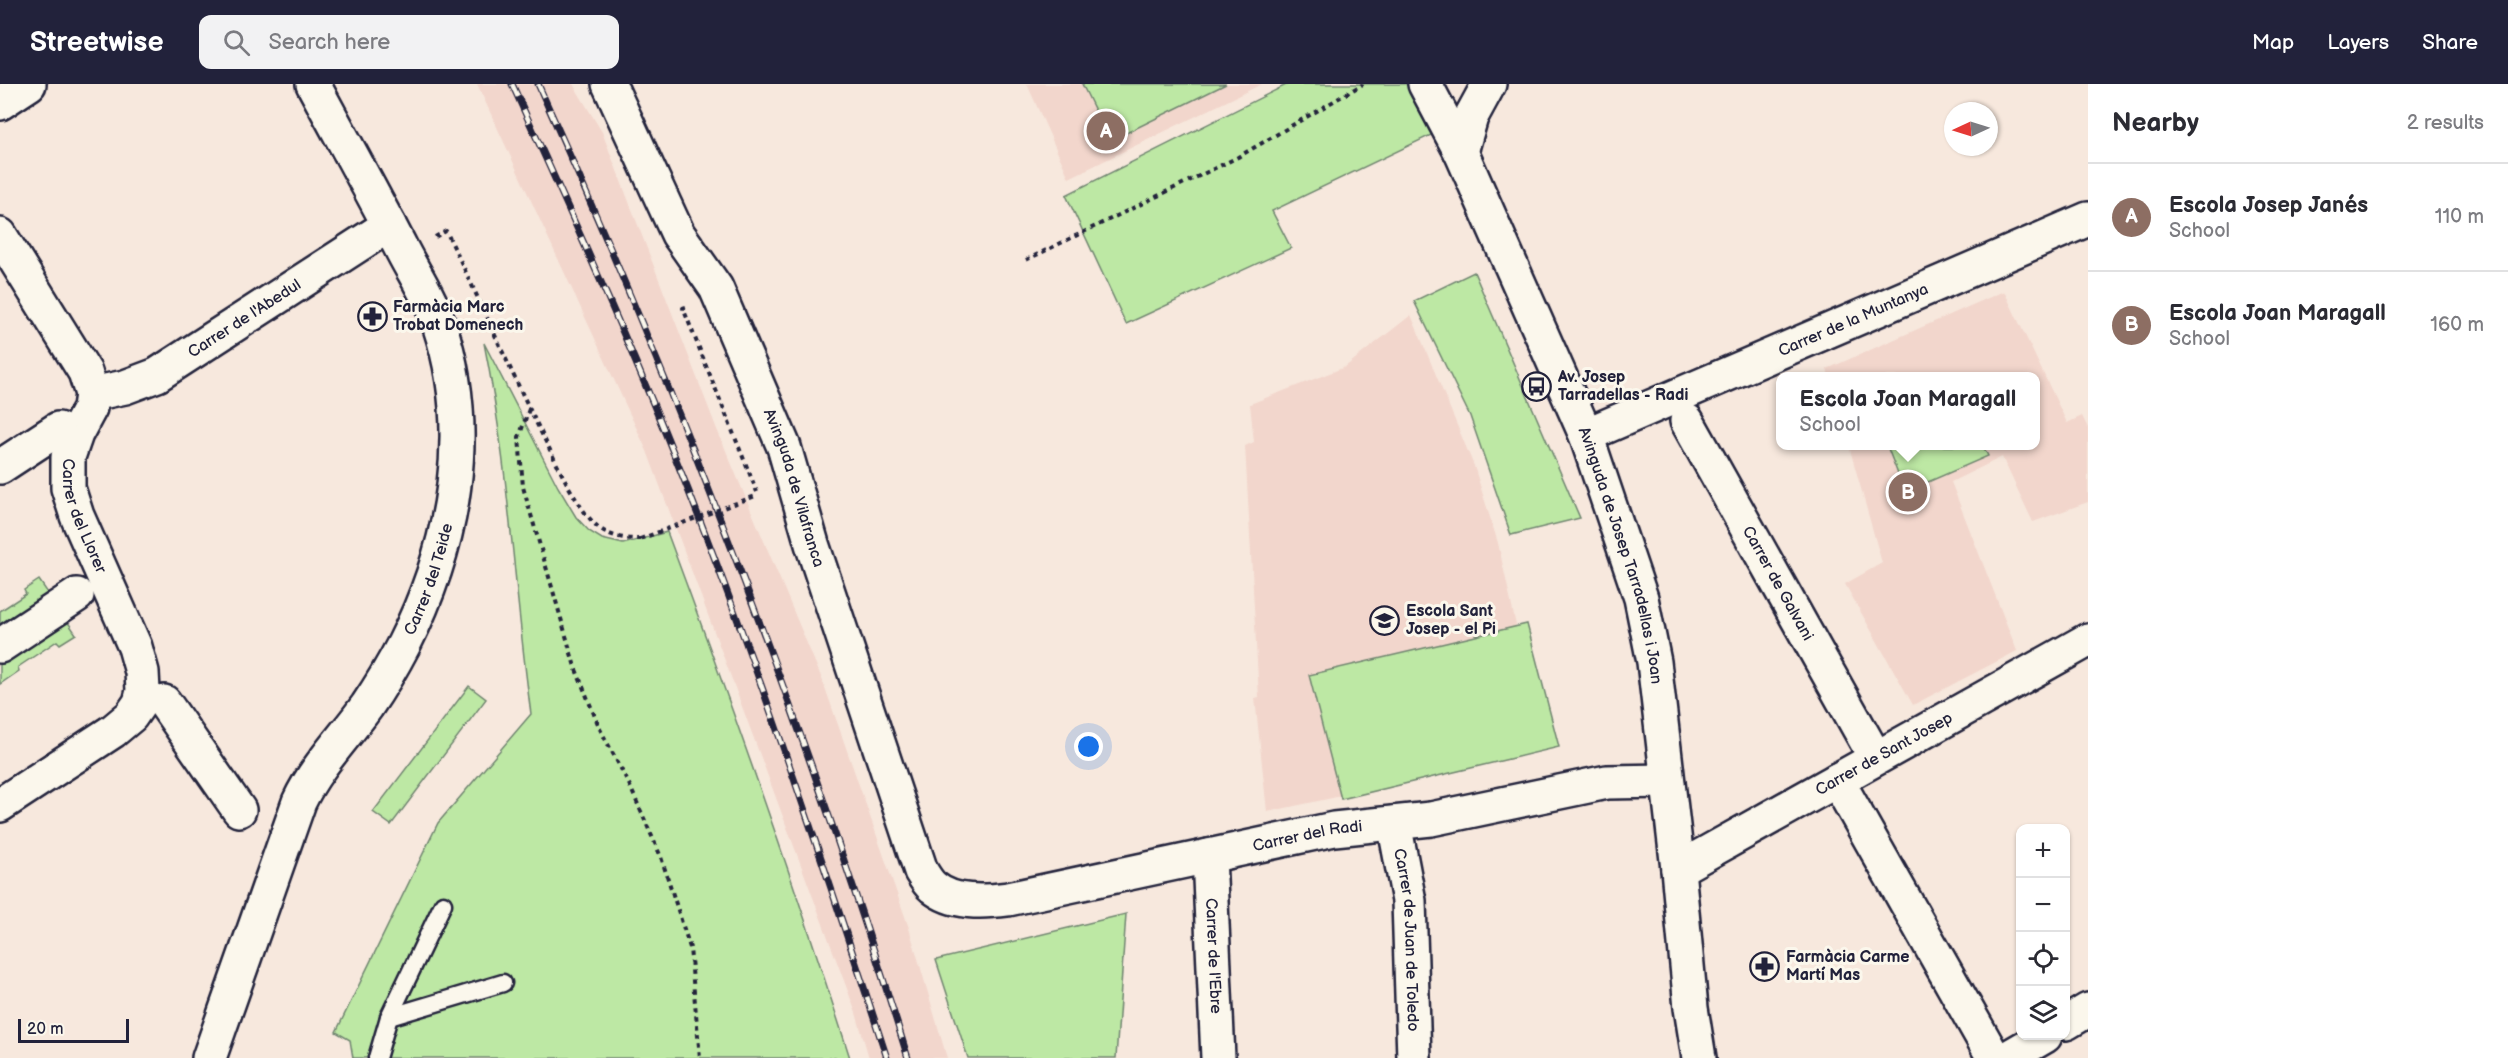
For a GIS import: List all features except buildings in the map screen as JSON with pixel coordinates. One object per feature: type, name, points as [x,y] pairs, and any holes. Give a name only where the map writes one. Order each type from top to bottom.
[{"type":"street","points":[[0,103],[29,84]]},
{"type":"street","name":"Carrer del Teide","points":[[209,1058],[299,802],[310,778],[366,707],[403,645],[429,586],[450,518],[456,480],[458,421],[452,375],[439,322],[313,84]]},
{"type":"street","name":"Avinguda de Vilafranca","points":[[609,84],[678,234],[716,288],[784,447],[812,544],[921,871],[933,887],[951,896]]},
{"type":"street","name":"Avinguda de Josep Tarradellas i Joan","points":[[1425,84],[1461,152],[1586,435],[1641,598],[1654,662],[1678,869],[1691,1008],[1699,1058]]},
{"type":"street","points":[[1461,152],[1471,117],[1489,84]]},
{"type":"street","name":"Carrer de la Muntanya","points":[[1586,435],[2088,219]]},
{"type":"street","name":"Carrer de l'Abedul","points":[[92,394],[125,387],[157,375],[389,225]]},
{"type":"street","points":[[0,235],[85,372],[92,394]]},
{"type":"street","name":"Carrer del Llorer","points":[[0,805],[113,731],[131,716],[140,703],[143,691],[142,672],[135,647],[77,516],[68,488],[68,457],[76,434],[90,408],[92,394]]},
{"type":"street","name":"Carrer de Galvani","points":[[1687,422],[1869,746]]},
{"type":"street","points":[[0,467],[58,429]]},
{"type":"street","points":[[0,646],[77,595]]},
{"type":"street","name":"Carrer de Sant Josep","points":[[1678,869],[2088,640]]},
{"type":"street","points":[[164,702],[239,810]]},
{"type":"street","points":[[1837,780],[1994,1058]]},
{"type":"street","name":"Carrer del Radi","points":[[951,896],[981,902],[1008,899],[1334,829],[1431,819],[1607,782],[1667,781]]},
{"type":"street","name":"Carrer de Juan de Toledo","points":[[1394,823],[1409,901],[1414,1058]]},
{"type":"street","name":"Carrer de l'Ebre","points":[[1209,856],[1218,1058]]},
{"type":"street","points":[[2070,1021],[2088,1010]]},
{"type":"street","points":[[2007,1058],[2036,1040]]},
{"type":"lane","points":[[377,1058],[389,1017],[443,904]]},
{"type":"lane","points":[[389,1017],[503,983]]},
{"type":"path","points":[[1026,260],[1238,157],[1363,84]]},
{"type":"path","points":[[432,239],[446,231],[529,409],[564,478],[596,525],[610,535],[624,539],[640,539],[758,495]]},
{"type":"path","points":[[529,409],[519,437],[523,487],[575,667],[600,729],[629,784],[661,857],[690,948],[700,1058]]},
{"type":"shaded area","points":[[477,84],[573,84],[602,132],[716,427],[822,679],[909,928],[947,1058],[869,1058],[856,1013],[647,451]]},
{"type":"shaded area","points":[[1027,84],[1262,84],[1069,178]]},
{"type":"shaded area","points":[[2004,291],[2067,423],[2082,416],[2088,428],[2088,502],[2033,522],[2002,457],[1951,482],[2017,651],[1913,705],[1845,584],[1882,563],[1850,450],[2040,450],[2040,372],[1828,372],[1827,369]]},
{"type":"shaded area","name":"Escola Sant Josep - el Pi","points":[[1411,315],[1474,466],[1498,543],[1538,726],[1518,758],[1267,812],[1255,698],[1259,697],[1245,446],[1254,442],[1250,404],[1345,367]]},
{"type":"green space","points":[[1082,84],[1226,84],[1110,141]]},
{"type":"green space","points":[[1288,84],[1429,84],[1450,126],[1272,211],[1291,248],[1126,324],[1066,195]]},
{"type":"green space","points":[[1474,272],[1580,518],[1511,535],[1470,416],[1414,301]]},
{"type":"green space","points":[[484,343],[558,487],[576,517],[589,531],[602,539],[623,544],[667,532],[762,794],[850,1058],[353,1058],[350,1040],[336,1032],[438,823],[531,714],[500,435]]},
{"type":"green space","points":[[1889,450],[1985,450],[1988,456],[1905,492]]},
{"type":"green space","points":[[39,580],[50,596],[0,629],[0,611],[26,594],[24,590]]},
{"type":"green space","points":[[63,615],[76,634],[60,644],[57,641],[18,667],[19,671],[0,684],[0,665],[4,662],[1,657]]},
{"type":"green space","points":[[1527,624],[1559,747],[1341,799],[1309,675]]},
{"type":"green space","points":[[469,686],[486,699],[391,825],[373,812]]},
{"type":"green space","points":[[1126,914],[1116,1058],[968,1058],[936,960]]},
{"type":"railway","points":[[512,84],[635,360],[703,528],[775,725],[887,1058]]},
{"type":"railway","points":[[538,84],[642,323],[738,565],[827,810],[908,1058]]},
{"type":"place","name":"Escola Josep Janés","points":[[1106,131]]},
{"type":"place","name":"Farmàcia Marc Trobat Domenech","points":[[372,316]]},
{"type":"place","name":"Av. Josep Tarradellas - Radi","points":[[1537,386]]},
{"type":"place","name":"Escola Joan Maragall","points":[[1908,492]]},
{"type":"place","name":"Escola Sant Josep - el Pi","points":[[1385,620]]},
{"type":"place","name":"Farmàcia Carme Martí Mas","points":[[1765,966]]}]
